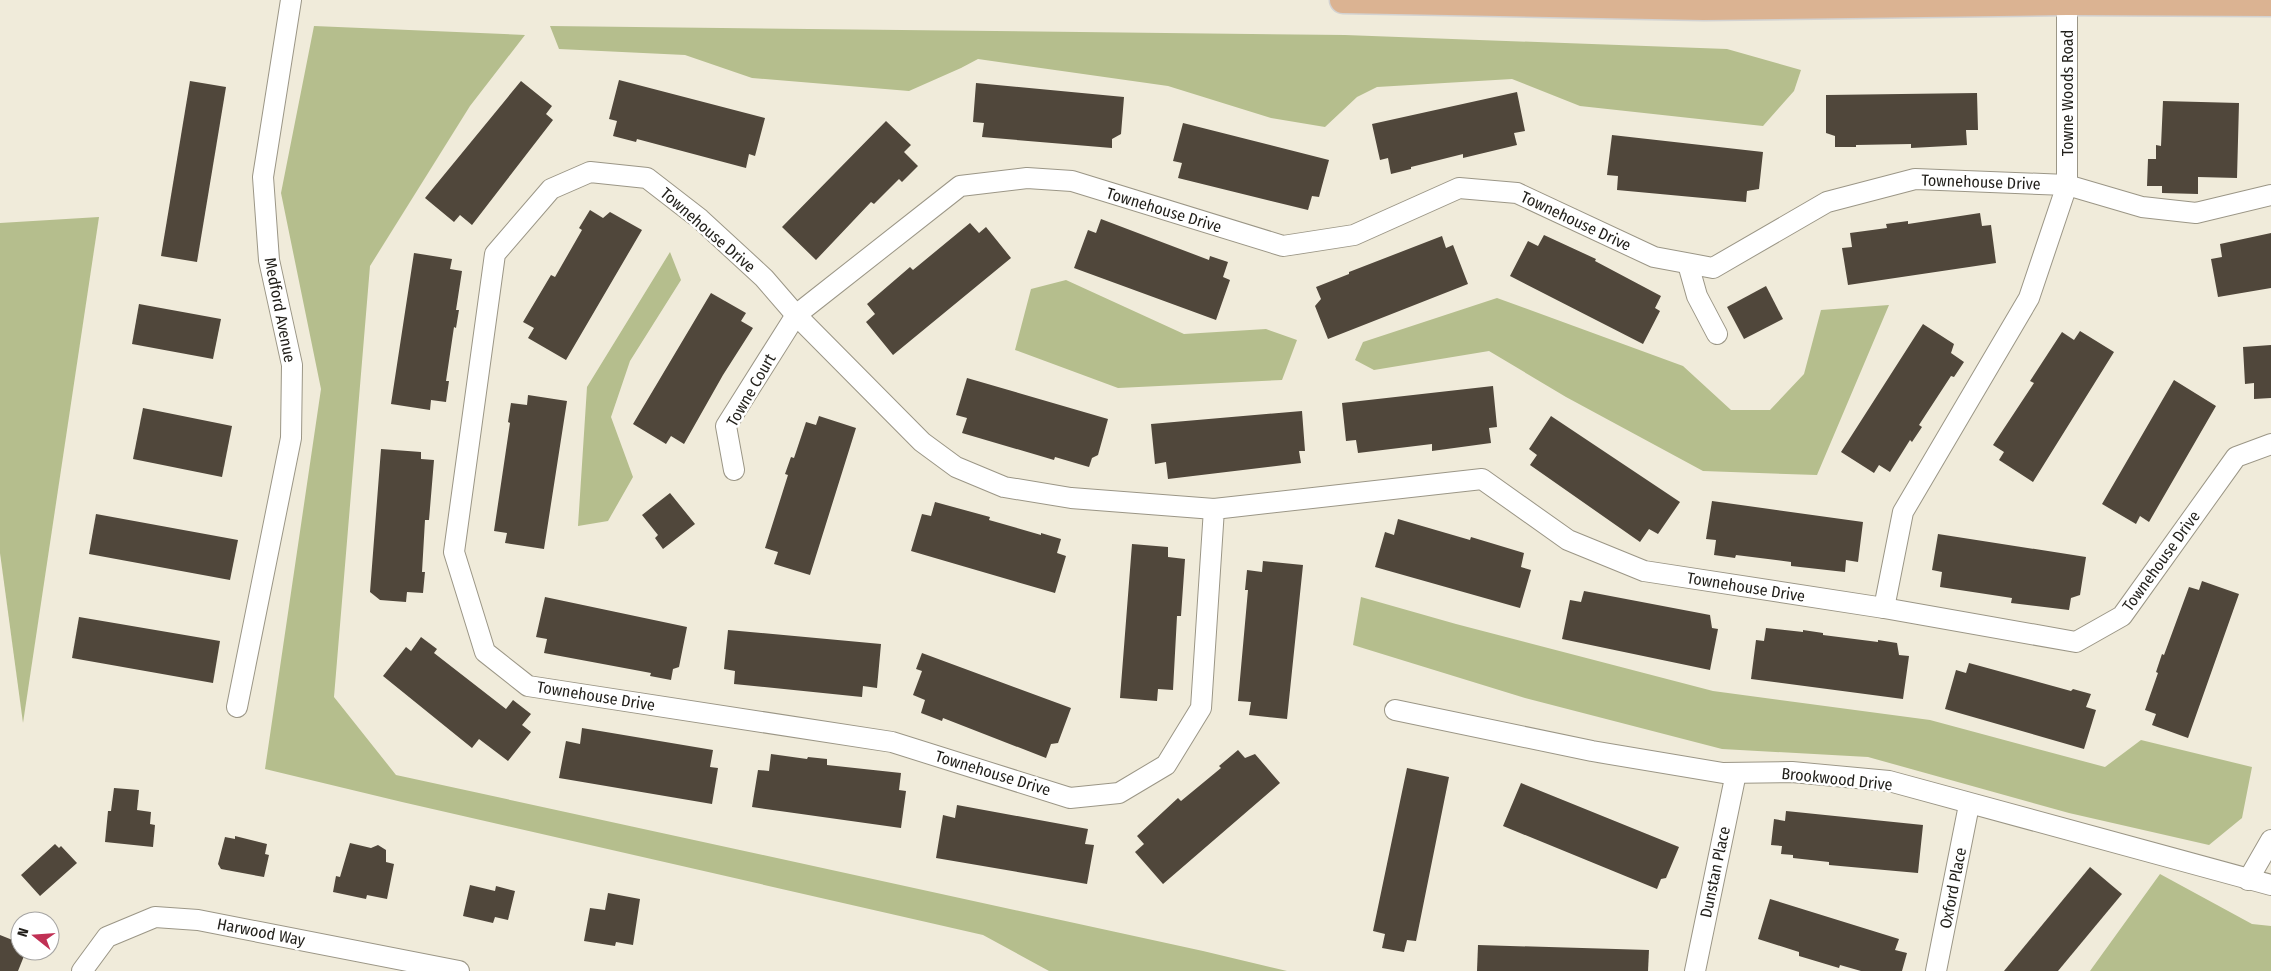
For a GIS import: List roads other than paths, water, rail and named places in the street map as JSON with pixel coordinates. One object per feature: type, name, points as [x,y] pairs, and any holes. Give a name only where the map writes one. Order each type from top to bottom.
[{"type":"main road","points":[[1343,0],[1704,7],[2067,2],[2271,4]]},
{"type":"street","name":"Medford Avenue","points":[[237,707],[291,438],[292,365],[269,260],[263,177],[292,0]]},
{"type":"street","name":"Towne Woods Road","points":[[2067,2],[2067,185]]},
{"type":"street","name":"Townehouse Drive","points":[[1214,509],[1201,708],[1166,765],[1119,793],[1070,798],[892,742],[528,686],[485,652],[454,552],[495,254],[551,189],[590,172],[647,178],[700,219],[764,278],[796,315],[922,442],[956,467],[1004,488],[1071,498],[1214,509],[1482,479],[1568,540],[1644,571],[1884,608],[2076,642],[2122,616],[2236,457],[2271,444]]},
{"type":"street","name":"Townehouse Drive","points":[[796,315],[960,186],[1027,178],[1072,181],[1283,246],[1354,234],[1460,188],[1517,192],[1654,257],[1713,268],[1827,202],[1914,179],[2067,185],[2142,207],[2196,213],[2271,195]]},
{"type":"street","name":"Townehouse Drive","points":[[1884,608],[1903,512],[2029,298],[2067,185]]},
{"type":"street","points":[[1688,264],[1697,296],[1718,334]]},
{"type":"street","name":"Towne Court","points":[[734,470],[726,426],[796,315]]},
{"type":"street","name":"Brookwood Drive","points":[[1395,710],[1592,751],[1723,773],[1792,772],[1889,782],[2271,885]]},
{"type":"street","name":"Dunstan Place","points":[[1695,971],[1736,772]]},
{"type":"street","name":"Oxford Place","points":[[1936,971],[1970,805]]},
{"type":"street","points":[[2248,880],[2271,840]]},
{"type":"street","name":"Harwood Way","points":[[82,971],[107,937],[155,917],[198,920],[459,971]]}]
